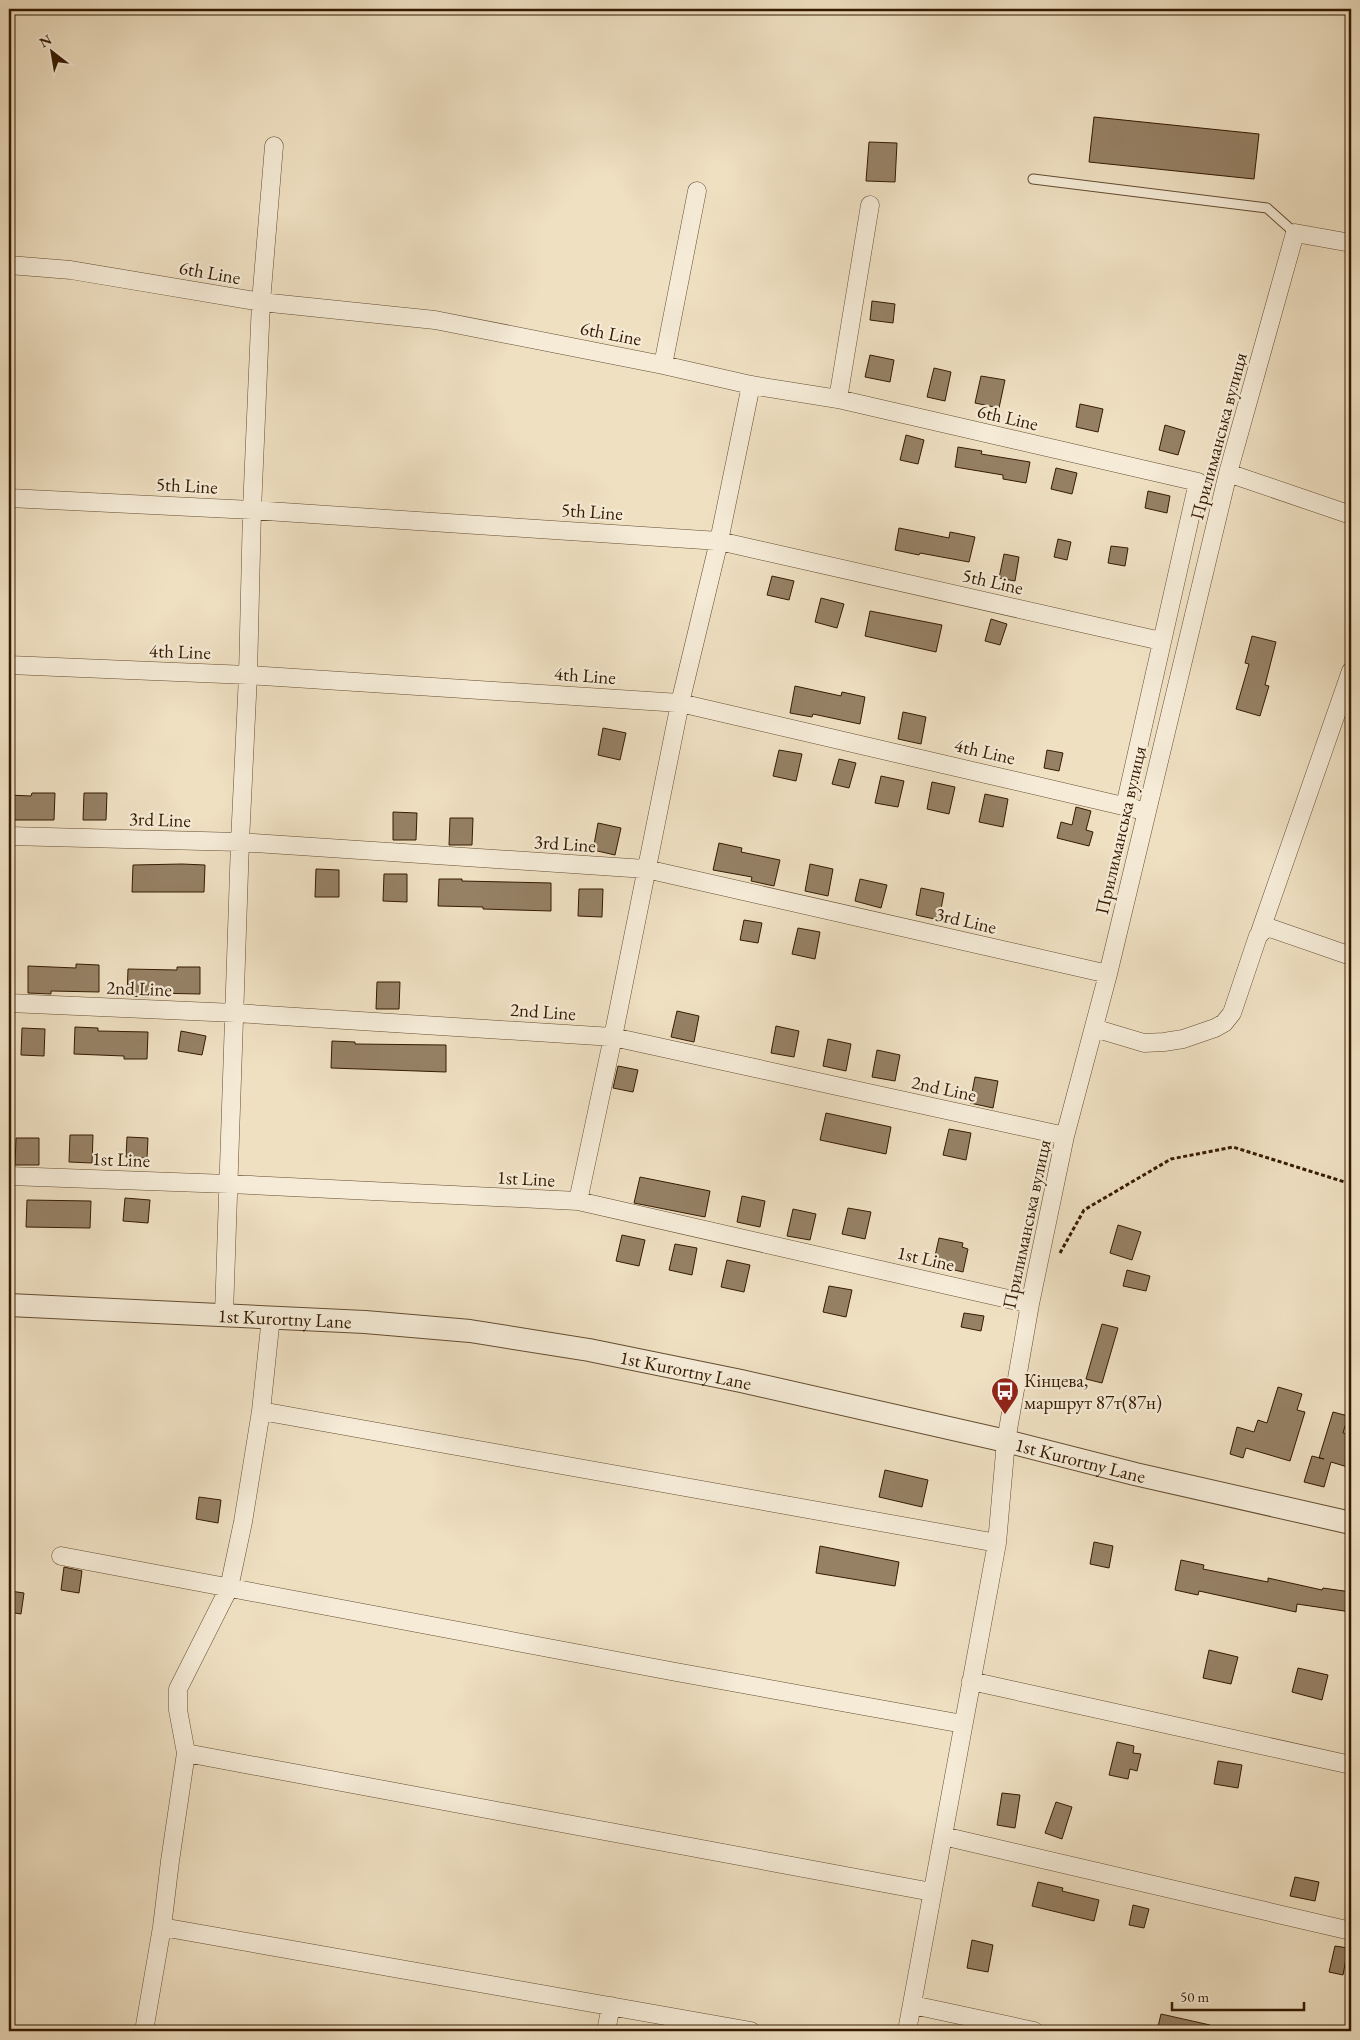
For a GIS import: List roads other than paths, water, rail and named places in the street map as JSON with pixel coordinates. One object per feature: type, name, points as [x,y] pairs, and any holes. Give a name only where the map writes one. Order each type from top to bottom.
[{"type":"street","points":[[224,1314],[240,842],[248,675],[252,510],[261,302],[274,146]]},
{"type":"street","points":[[663,365],[697,191]]},
{"type":"street","points":[[838,399],[870,205]]},
{"type":"street","points":[[1295,233],[1351,243]]},
{"type":"street","name":"Прилиманська вулиця","points":[[907,2031],[997,1543],[1006,1441],[1030,1304],[1065,1136],[1108,974],[1228,473],[1295,233]]},
{"type":"street","name":"6th Line","points":[[9,265],[71,270],[261,302],[435,320],[663,365],[750,385],[838,399],[1198,482],[1161,641]]},
{"type":"street","points":[[578,1202],[680,703],[719,541],[750,385]]},
{"type":"street","points":[[1228,473],[1351,514]]},
{"type":"street","name":"5th Line","points":[[9,498],[252,510],[719,541],[1161,641]]},
{"type":"street","points":[[1125,806],[1161,641]]},
{"type":"street","name":"4th Line","points":[[9,665],[248,675],[680,703],[1146,811]]},
{"type":"street","points":[[1094,1028],[1144,1043],[1183,1039],[1224,1023],[1232,1014],[1351,671]]},
{"type":"street","name":"3rd Line","points":[[9,836],[240,842],[646,869],[1108,974]]},
{"type":"street","points":[[1260,932],[1270,928],[1351,956]]},
{"type":"street","name":"2nd Line","points":[[9,1003],[235,1013],[613,1037],[1065,1136]]},
{"type":"street","name":"1st Line","points":[[9,1176],[229,1184],[578,1202],[1030,1304]]},
{"type":"street","name":"1st Kurortny Lane","points":[[9,1305],[365,1322],[470,1331],[589,1350],[741,1380],[1006,1441],[1135,1474],[1351,1523]]},
{"type":"street","points":[[144,2031],[162,1927],[186,1753],[178,1710],[178,1689],[229,1588],[261,1411],[271,1317]]},
{"type":"street","points":[[261,1411],[997,1543]]},
{"type":"street","points":[[60,1556],[963,1724]]},
{"type":"street","points":[[971,1681],[1351,1765]]},
{"type":"street","points":[[186,1753],[932,1892]]},
{"type":"street","points":[[942,1836],[1351,1931]]},
{"type":"street","points":[[162,1927],[751,2031]]},
{"type":"street","points":[[913,2005],[1034,2031]]},
{"type":"street","points":[[606,2031],[611,2006]]},
{"type":"lane","points":[[1033,179],[1268,208],[1295,233]]},
{"type":"place","name":"Кінцева, маршрут 87т(87н)","points":[[1005,1415]]}]
